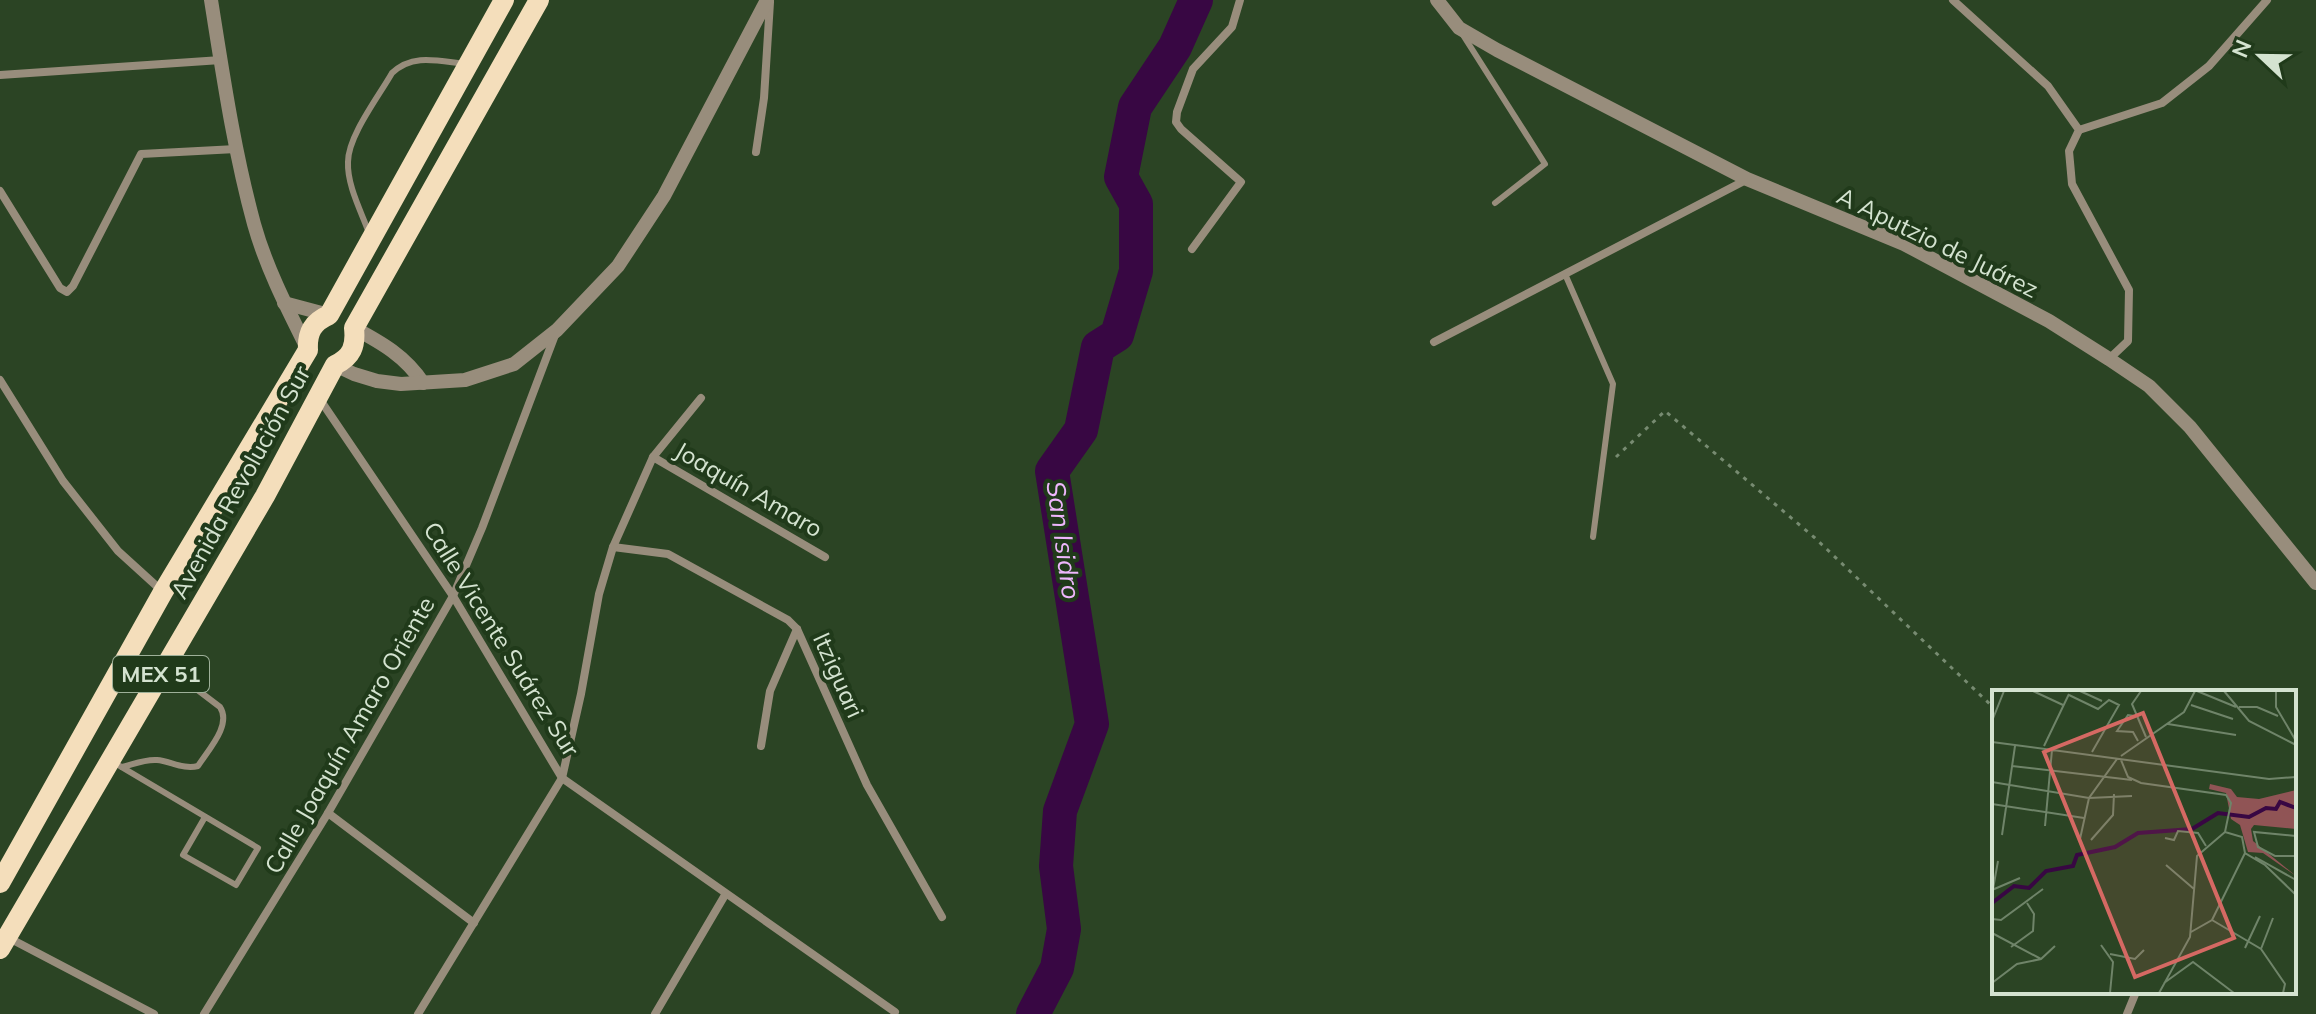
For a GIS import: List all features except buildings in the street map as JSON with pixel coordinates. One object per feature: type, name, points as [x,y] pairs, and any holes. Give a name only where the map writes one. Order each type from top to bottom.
[{"type":"main road","name":"Avenida Revolución Sur","points":[[0,883],[163,592],[308,350],[313,326],[329,315],[504,0]]},
{"type":"main road","name":"Avenida Revolución Sur","points":[[3,943],[116,764],[166,665],[265,496],[335,365],[346,358],[354,347],[354,328],[539,0]]},
{"type":"main road","points":[[329,315],[342,319],[354,328]]},
{"type":"main road","points":[[308,350],[317,360],[335,365]]},
{"type":"street","points":[[211,0],[236,149],[254,226],[284,303],[308,350]]},
{"type":"street","points":[[756,152],[764,98],[769,0]]},
{"type":"street","points":[[335,365],[377,381],[423,383],[465,380],[514,364],[557,330],[618,266],[664,196],[769,0]]},
{"type":"street","points":[[1192,249],[1241,182],[1181,129],[1176,122],[1177,112],[1193,69],[1232,27],[1240,0]]},
{"type":"street","name":"A Aputzio de Juárez","points":[[1437,0],[1459,28],[1747,179],[1904,244],[2049,321],[2109,359],[2149,386],[2190,427],[2316,583]]},
{"type":"street","points":[[1953,0],[2048,86],[2079,130]]},
{"type":"street","points":[[2109,359],[2128,341],[2129,290],[2072,184],[2069,151],[2079,130],[2162,103],[2209,66],[2267,0]]},
{"type":"street","points":[[0,75],[221,60]]},
{"type":"street","points":[[0,191],[60,288],[67,292],[73,286],[141,154],[236,149]]},
{"type":"street","points":[[1434,342],[1747,179]]},
{"type":"street","points":[[284,303],[329,315]]},
{"type":"street","points":[[354,328],[392,349],[412,366],[423,383]]},
{"type":"street","name":"Calle Joaquín Amaro Oriente","points":[[204,1014],[328,813],[453,596],[557,330]]},
{"type":"street","points":[[0,380],[63,481],[118,551],[163,592]]},
{"type":"street","name":"Calle Vicente Suárez Sur","points":[[318,397],[453,596],[562,778],[895,1012]]},
{"type":"street","points":[[418,1014],[562,778],[599,594],[613,547],[653,457],[701,398]]},
{"type":"street","name":"Joaquín Amaro","points":[[653,457],[825,557]]},
{"type":"street","name":"Itziguari","points":[[613,547],[668,554],[788,620],[797,629],[867,785],[942,917]]},
{"type":"street","points":[[761,746],[770,691],[797,629]]},
{"type":"street","points":[[328,813],[474,923]]},
{"type":"street","points":[[655,1014],[725,895]]},
{"type":"street","points":[[3,943],[154,1014]]},
{"type":"street","points":[[2127,1014],[2135,994]]},
{"type":"lane","points":[[1459,28],[1545,164],[1495,203]]},
{"type":"lane","points":[[371,239],[349,176],[347,160],[351,144],[392,73],[401,65],[413,59],[469,64]]},
{"type":"lane","points":[[1565,274],[1613,384],[1593,537]]},
{"type":"lane","points":[[116,764],[159,760],[191,768],[198,766],[225,723],[220,707],[166,665]]},
{"type":"lane","points":[[116,764],[258,848],[236,885],[183,855],[205,817]]},
{"type":"path","points":[[1602,470],[1665,411],[1815,538],[1992,706]]},
{"type":"waterway","name":"San Isidro","points":[[1033,1014],[1057,968],[1064,929],[1056,866],[1060,811],[1092,724],[1052,471],[1081,430],[1098,347],[1117,335],[1136,271],[1136,204],[1121,177],[1135,107],[1175,47],[1196,0]]}]
